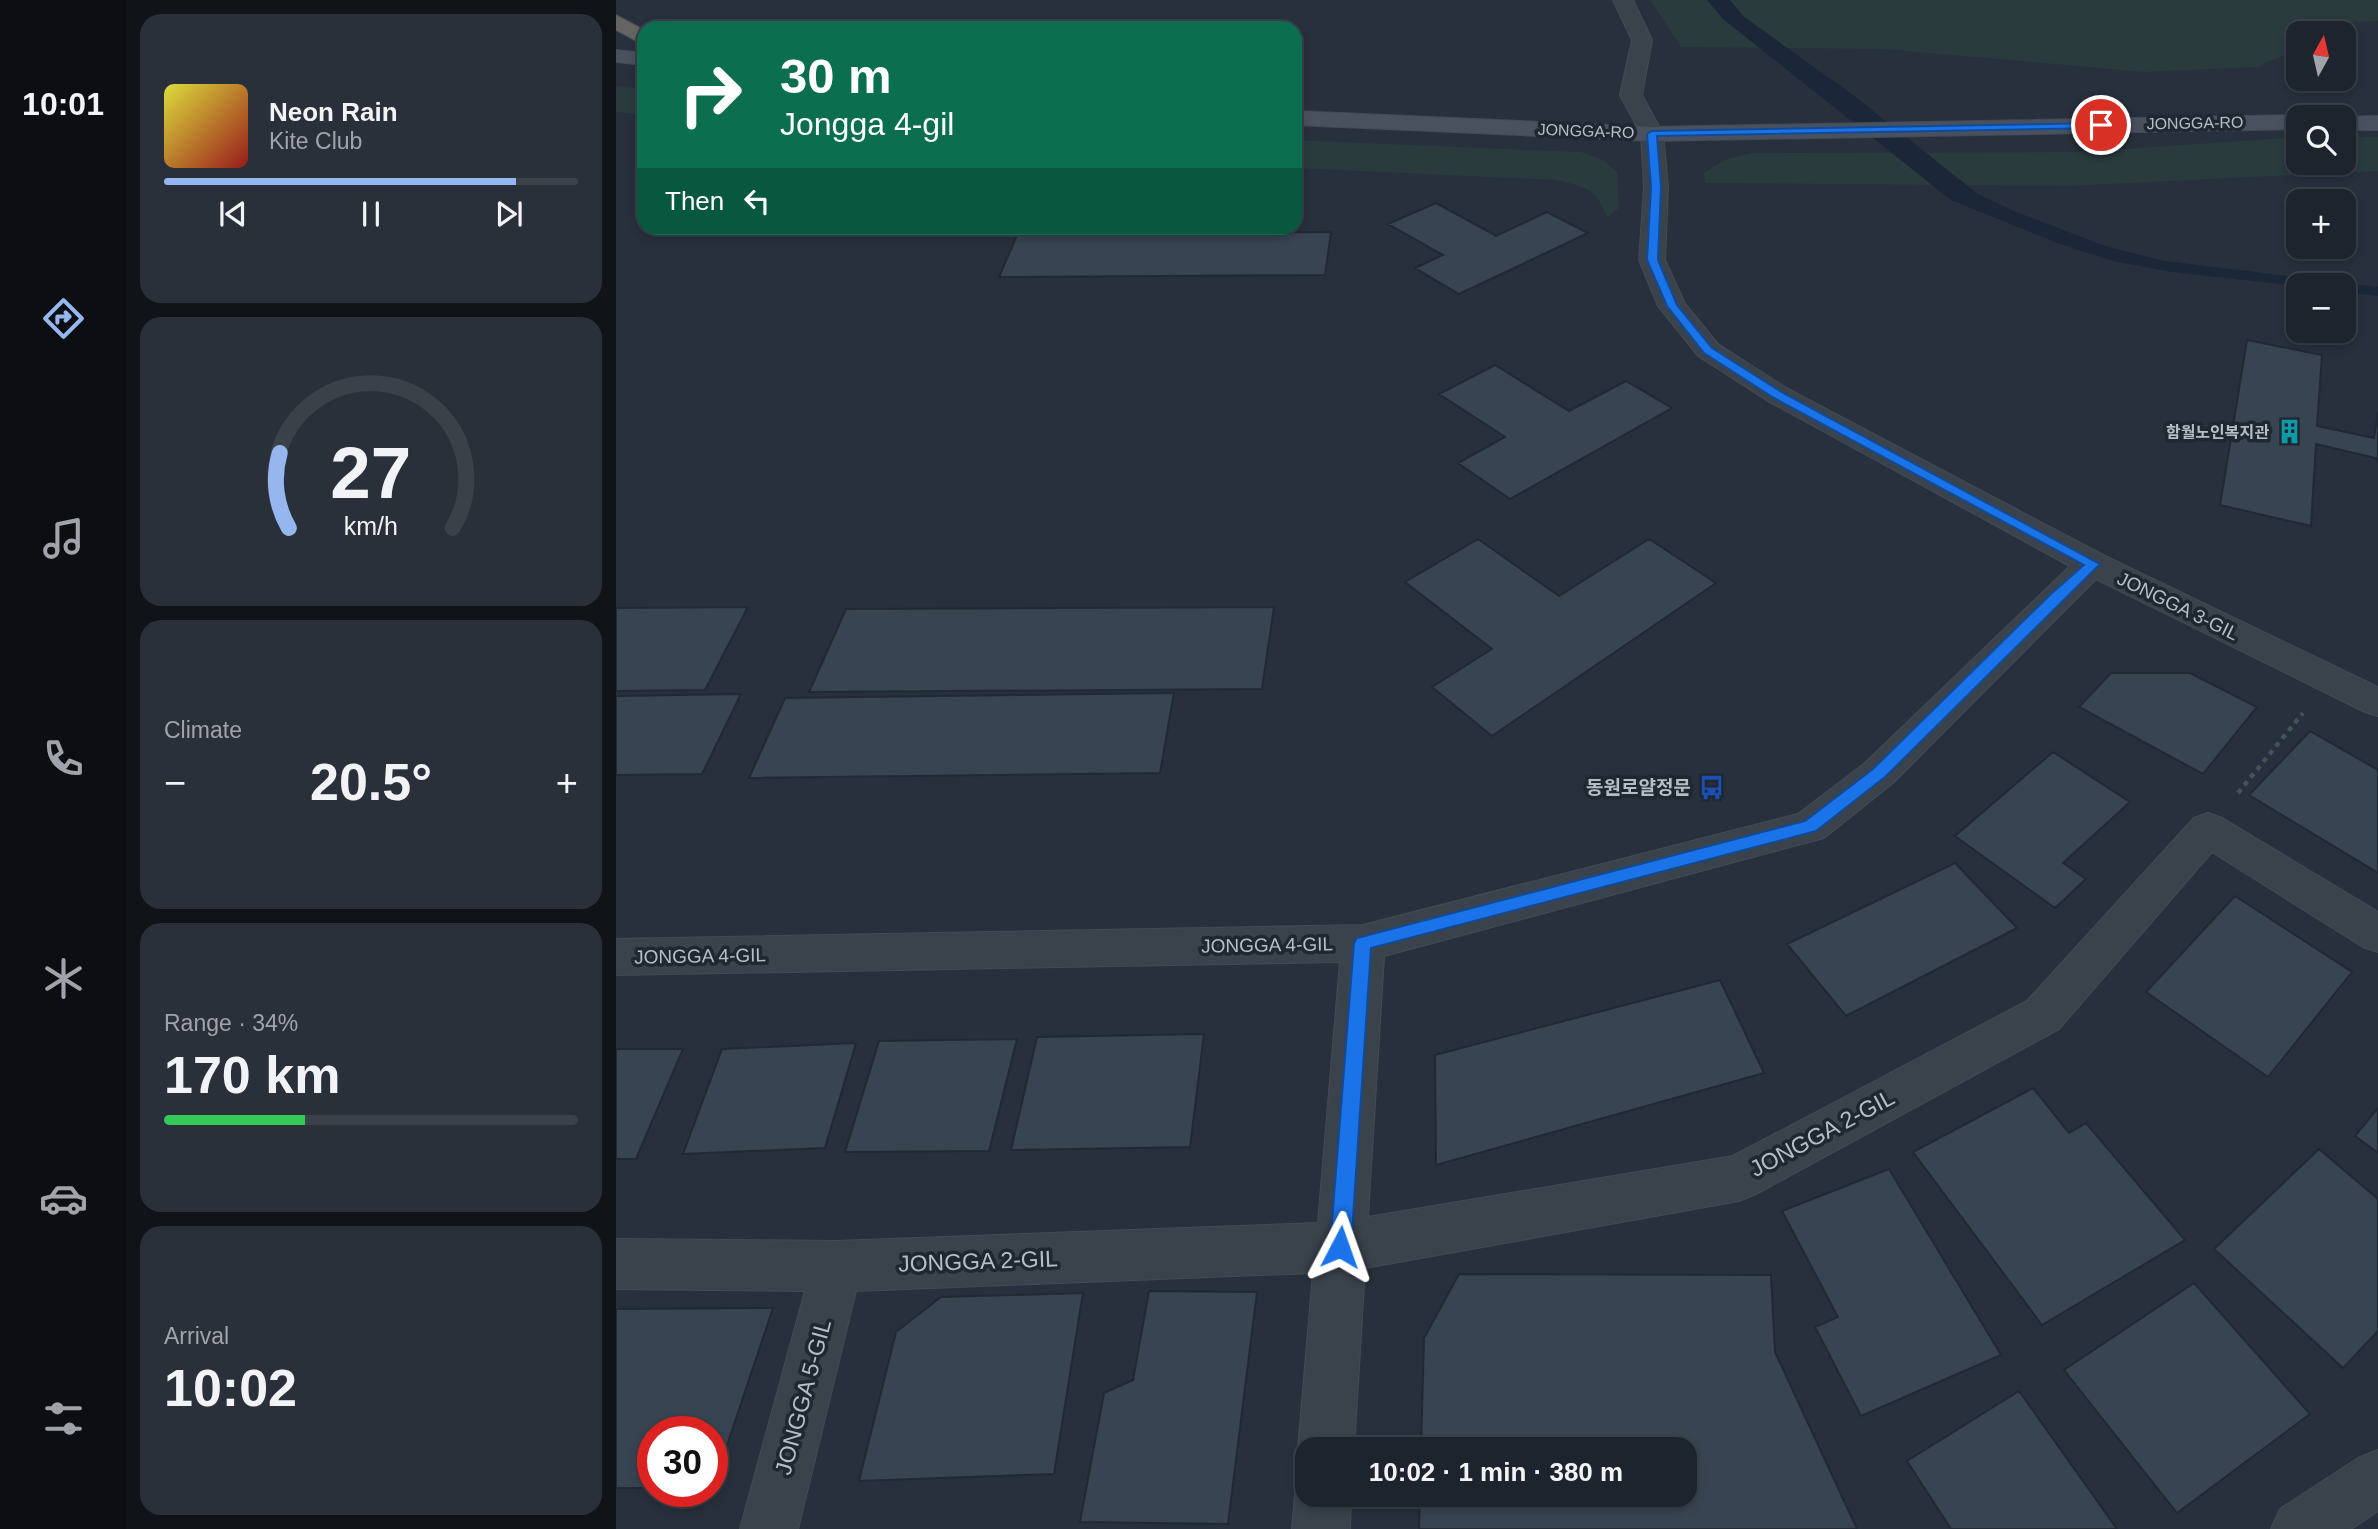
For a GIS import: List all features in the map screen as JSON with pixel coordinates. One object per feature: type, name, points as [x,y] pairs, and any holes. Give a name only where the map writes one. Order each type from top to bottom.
[{"type":"highway","points":[[616,21],[637,34]]},
{"type":"main road","points":[[616,56],[637,58]]},
{"type":"main road","name":"JONGGA-RO","points":[[1302,118],[1652,134],[2286,122]]},
{"type":"main road","points":[[2356,123],[2378,123]]},
{"type":"street","points":[[1623,0],[1642,40],[1631,95],[1652,134]]},
{"type":"street","name":"JONGGA 3-GIL","points":[[1652,134],[1656,187],[1653,260],[1672,306],[1708,350],[1778,396],[2093,564],[2378,704]]},
{"type":"street","name":"JONGGA 4-GIL","points":[[616,957],[1363,943],[1810,827],[1879,773],[2056,597],[2093,564]]},
{"type":"street","points":[[2208,830],[2378,934]]},
{"type":"street","name":"JONGGA 2-GIL","points":[[616,1264],[837,1266],[1340,1247],[1739,1178],[2043,1015],[2208,830]]},
{"type":"street","points":[[1327,1437],[1363,943]]},
{"type":"street","name":"JONGGA 5-GIL","points":[[769,1529],[837,1266]]},
{"type":"street","points":[[2300,1529],[2378,1478]]},
{"type":"street","points":[[1321,1529],[1322,1507]]},
{"type":"path","points":[[2208,830],[2330,680]]},
{"type":"shaded area","points":[[1650,0],[2378,0],[2378,21],[2286,21],[2286,54],[2258,67],[2144,72],[1884,49],[1681,47]]},
{"type":"shaded area","points":[[616,86],[637,88],[637,114],[616,112]]},
{"type":"shaded area","points":[[2356,137],[2378,137],[2378,171],[2356,172]]},
{"type":"shaded area","points":[[2286,138],[2286,175],[2296,175],[2069,186],[1705,183],[1704,173],[1724,160],[1751,153],[2081,152]]},
{"type":"shaded area","points":[[1302,140],[1581,152],[1603,160],[1617,172],[1619,208],[1607,218],[1599,201],[1588,190],[1555,180],[1302,168]]},
{"type":"water","points":[[1707,0],[1730,0],[1743,16],[1853,95],[1978,194],[2016,212],[2108,247],[2165,261],[2286,276],[2286,285],[2172,272],[2113,261],[2060,244],[1951,200],[1723,19]]},
{"type":"water","points":[[2356,284],[2378,287],[2378,296],[2356,293]]},
{"type":"building","points":[[1436,203],[1496,236],[1547,212],[1588,233],[1459,294],[1415,268],[1443,255],[1388,224]]},
{"type":"building","points":[[1302,232],[1331,232],[1325,275],[999,277],[1017,235],[1302,235]]},
{"type":"building","name":"함월노인복지관","points":[[2247,340],[2322,355],[2317,426],[2374,438],[2378,412],[2378,462],[2376,458],[2316,444],[2311,526],[2220,505]]},
{"type":"building","points":[[1495,365],[1569,411],[1626,381],[1672,408],[1510,499],[1458,463],[1505,437],[1439,394]]},
{"type":"building","points":[[1478,539],[1559,596],[1649,539],[1716,583],[1492,736],[1432,687],[1492,649],[1405,582]]},
{"type":"building","points":[[748,607],[705,690],[616,691],[616,608]]},
{"type":"building","points":[[1274,607],[1262,689],[809,692],[846,609]]},
{"type":"building","points":[[2111,673],[2190,673],[2257,707],[2203,774],[2079,707]]},
{"type":"building","points":[[1174,693],[1160,773],[749,778],[785,698]]},
{"type":"building","points":[[741,694],[702,774],[616,775],[616,696]]},
{"type":"building","points":[[2310,731],[2378,770],[2378,873],[2249,795]]},
{"type":"building","points":[[2053,752],[2130,802],[2063,863],[2086,879],[2055,908],[1955,836]]},
{"type":"building","points":[[1955,863],[2017,928],[1846,1016],[1787,944]]},
{"type":"building","points":[[2235,896],[2352,972],[2268,1077],[2146,992]]},
{"type":"building","points":[[1720,980],[1764,1073],[1436,1165],[1435,1055]]},
{"type":"building","points":[[1204,1034],[1190,1147],[1011,1150],[1037,1037]]},
{"type":"building","points":[[1017,1039],[989,1151],[845,1152],[879,1041]]},
{"type":"building","points":[[856,1043],[825,1148],[683,1154],[722,1049]]},
{"type":"building","points":[[616,1049],[683,1049],[636,1159],[616,1159]]},
{"type":"building","points":[[2033,1088],[2069,1133],[2086,1123],[2185,1240],[2042,1325],[1913,1152]]},
{"type":"building","points":[[2378,1108],[2378,1153],[2355,1136]]},
{"type":"building","points":[[2319,1149],[2378,1199],[2378,1331],[2343,1368],[2214,1249]]},
{"type":"building","points":[[1889,1169],[2001,1355],[1861,1416],[1815,1327],[1838,1317],[1782,1211]]},
{"type":"building","points":[[1459,1274],[1771,1275],[1775,1352],[1857,1529],[1419,1529],[1420,1507],[1697,1507],[1697,1437],[1421,1437],[1424,1338]]},
{"type":"building","points":[[2194,1283],[2310,1414],[2177,1513],[2064,1370]]},
{"type":"building","points":[[1149,1291],[1257,1292],[1228,1524],[1080,1522],[1104,1393],[1133,1380]]},
{"type":"building","points":[[1083,1293],[1054,1474],[859,1481],[896,1332],[941,1297]]},
{"type":"building","points":[[773,1308],[728,1442],[728,1416],[637,1416],[637,1488],[616,1488],[616,1309]]},
{"type":"building","points":[[2019,1391],[2117,1529],[1951,1529],[1907,1461]]},
{"type":"place","name":"함월노인복지관","points":[[2289,432]]},
{"type":"place","name":"동원로얄정문","points":[[1711,787]]},
{"type":"route","points":[[1340,1247],[1363,943],[1810,827],[1879,773],[2056,597],[2093,564],[1778,396],[1708,350],[1672,306],[1653,260],[1656,187],[1652,134],[2101,125]]}]
